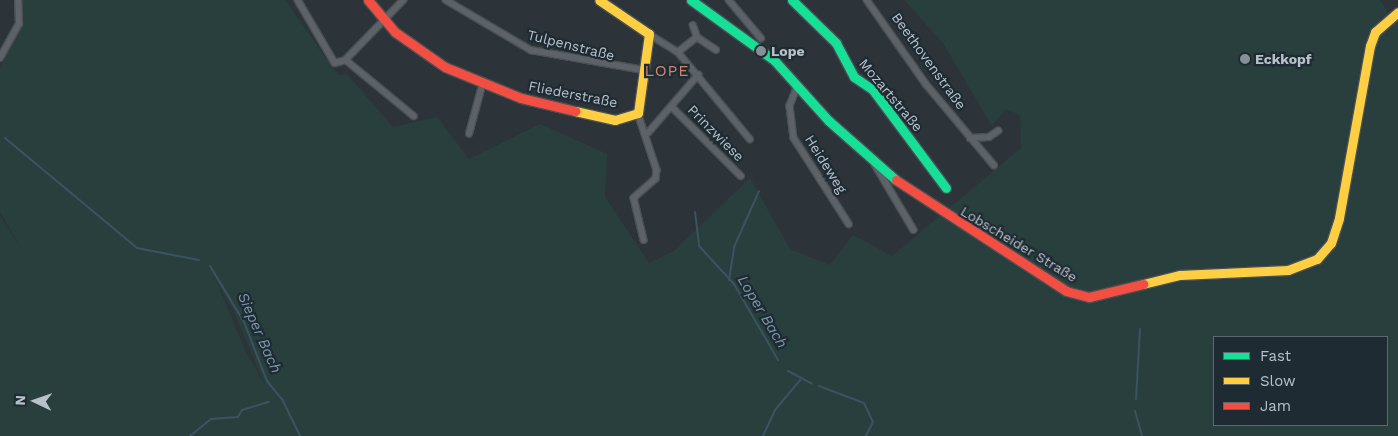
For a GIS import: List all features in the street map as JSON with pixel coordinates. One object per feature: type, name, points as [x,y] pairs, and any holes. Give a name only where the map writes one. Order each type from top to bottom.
[{"type":"street","points":[[0,58],[19,24],[18,0]]},
{"type":"street","points":[[298,0],[335,63],[346,60],[404,0]]},
{"type":"street","name":"Fliederstraße","points":[[368,0],[386,18],[395,32],[445,67],[521,98],[615,120],[638,113]]},
{"type":"street","name":"Tulpenstraße","points":[[446,0],[530,50],[643,70]]},
{"type":"street","points":[[599,0],[678,52],[750,139]]},
{"type":"street","name":"Lobscheider Straße","points":[[691,0],[774,60],[873,161],[922,200],[1080,296],[1180,275],[1304,266],[1331,243],[1370,46],[1376,32],[1398,12]]},
{"type":"street","points":[[730,0],[760,38]]},
{"type":"street","name":"Mozartstraße","points":[[792,0],[836,43],[854,77],[872,90],[946,188]]},
{"type":"street","name":"Beethovenstraße","points":[[867,0],[970,138],[994,165]]},
{"type":"street","points":[[693,26],[697,37],[716,50]]},
{"type":"street","points":[[644,240],[634,198],[656,179],[648,133],[638,113],[649,34]]},
{"type":"street","points":[[678,52],[697,37]]},
{"type":"street","points":[[346,60],[414,116]]},
{"type":"street","points":[[648,133],[653,132],[665,109],[673,108],[698,75]]},
{"type":"street","points":[[469,134],[482,82]]},
{"type":"street","name":"Heideweg","points":[[798,86],[789,113],[794,138],[849,224]]},
{"type":"street","name":"Prinzwiese","points":[[673,108],[741,176]]},
{"type":"street","points":[[970,138],[989,137],[998,131]]},
{"type":"street","name":"Lobscheider Straße","points":[[873,161],[914,230]]},
{"type":"green space","points":[[20,0],[285,0],[338,75],[347,74],[393,127],[437,117],[469,159],[540,124],[607,154],[605,197],[649,263],[674,251],[750,178],[790,249],[830,265],[853,235],[892,256],[1021,148],[1020,115],[1006,109],[992,126],[943,43],[904,0],[1380,0],[1389,14],[1378,33],[1398,15],[1398,436],[0,436],[0,216],[22,249],[0,212],[0,69],[21,24]],"holes":[[[215,279],[233,310],[266,387],[246,352]]]},
{"type":"waterway","points":[[5,138],[137,248],[199,260]]},
{"type":"waterway","points":[[729,280],[734,247],[759,191]]},
{"type":"waterway","name":"Loper Bach","points":[[695,212],[699,246],[734,284],[778,360]]},
{"type":"waterway","name":"Sieper Bach","points":[[210,266],[244,322],[267,381],[283,401],[300,436]]},
{"type":"waterway","points":[[1136,399],[1140,329]]},
{"type":"waterway","name":"Loper Bach","points":[[788,371],[812,384]]},
{"type":"waterway","points":[[763,436],[775,410],[800,380]]},
{"type":"waterway","name":"Loper Bach","points":[[819,386],[864,403],[873,422],[866,436]]},
{"type":"waterway","points":[[190,436],[211,419],[238,417],[242,410],[269,402]]},
{"type":"waterway","points":[[1135,411],[1142,436]]},
{"type":"traffic: fast","points":[[691,0],[774,60],[829,121],[896,180]]},
{"type":"traffic: fast","points":[[792,0],[836,43],[854,77],[873,90],[946,188]]},
{"type":"traffic: slow","points":[[575,111],[615,120],[638,113],[649,34],[599,0]]},
{"type":"traffic: slow","points":[[1143,284],[1180,275],[1288,270],[1317,259],[1331,243],[1339,218],[1370,46],[1375,32],[1398,12]]},
{"type":"traffic: jam","points":[[368,0],[395,32],[445,67],[521,98],[575,111]]},
{"type":"traffic: jam","points":[[896,180],[1066,291],[1089,297],[1143,284]]},
{"type":"place","name":"Lope","points":[[761,51]]},
{"type":"place","name":"Eckkopf","points":[[1245,59]]},
{"type":"district","name":"LOPE","points":[[667,71]]}]
